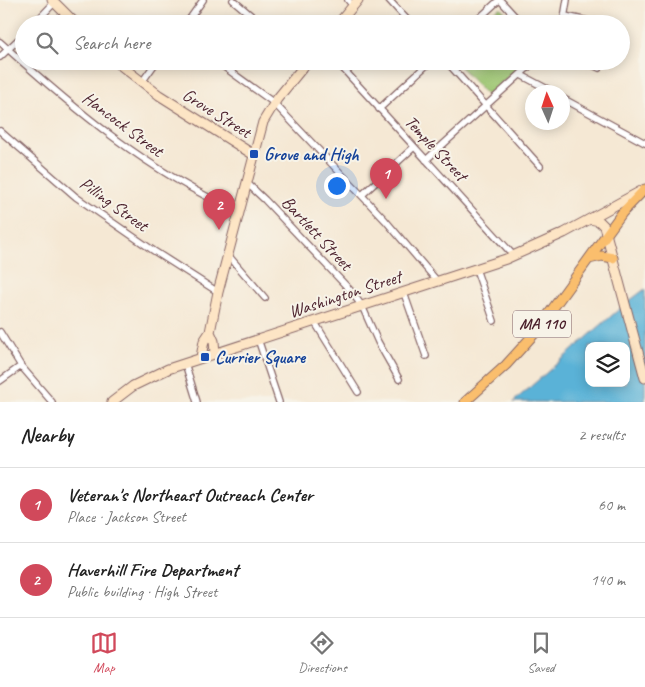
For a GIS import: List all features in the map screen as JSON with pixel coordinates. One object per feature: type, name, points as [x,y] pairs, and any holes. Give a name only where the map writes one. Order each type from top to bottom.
[{"type":"main road","name":"Washington Street","points":[[607,235],[626,208],[645,189]]},
{"type":"main road","name":"MA 110","points":[[465,402],[506,365],[535,333],[607,235]]},
{"type":"main road","points":[[589,259],[602,256],[613,259]]},
{"type":"street","points":[[192,15],[202,0]]},
{"type":"street","points":[[233,0],[250,15]]},
{"type":"street","points":[[483,15],[500,0],[514,15]]},
{"type":"street","points":[[565,15],[567,0]]},
{"type":"street","points":[[41,15],[53,1],[67,15]]},
{"type":"street","points":[[392,1],[404,15]]},
{"type":"street","points":[[344,15],[353,2]]},
{"type":"street","name":"Hancock Street","points":[[0,42],[15,56]]},
{"type":"street","points":[[0,57],[15,42]]},
{"type":"street","name":"Hancock Street","points":[[30,70],[130,151],[188,187],[239,212]]},
{"type":"street","name":"Grove Street","points":[[127,70],[194,119],[254,155]]},
{"type":"street","points":[[142,82],[151,70]]},
{"type":"street","points":[[228,70],[274,103],[362,195],[438,282]]},
{"type":"street","points":[[201,357],[204,341],[210,332],[218,292],[263,122],[274,103],[301,70]]},
{"type":"street","name":"Temple Street","points":[[344,70],[514,256]]},
{"type":"street","points":[[379,108],[421,70]]},
{"type":"street","points":[[454,70],[540,166]]},
{"type":"street","points":[[426,160],[526,70]]},
{"type":"street","points":[[521,75],[540,85]]},
{"type":"street","points":[[570,102],[645,143]]},
{"type":"street","name":"Pilling Street","points":[[0,131],[76,197],[171,263],[218,292]]},
{"type":"street","points":[[362,195],[414,146]]},
{"type":"street","name":"Bartlett Street","points":[[246,183],[272,207],[350,290],[362,306],[378,342],[399,379]]},
{"type":"street","name":"Washington Street","points":[[112,402],[142,380],[201,357],[514,256],[564,233],[645,189]]},
{"type":"street","points":[[590,219],[598,221],[604,226],[645,378]]},
{"type":"street","points":[[228,255],[265,298]]},
{"type":"street","points":[[476,269],[494,321]]},
{"type":"street","points":[[404,293],[426,356]]},
{"type":"street","points":[[314,321],[358,392]]},
{"type":"street","points":[[0,332],[21,366],[52,402]]},
{"type":"street","points":[[210,332],[214,341],[215,353]]},
{"type":"street","points":[[258,339],[279,402]]},
{"type":"street","points":[[185,363],[197,402]]},
{"type":"street","points":[[0,382],[21,366]]},
{"type":"green space","points":[[500,7],[507,15],[491,15]]},
{"type":"green space","points":[[463,70],[516,70],[487,96]]},
{"type":"water","points":[[645,289],[645,402],[513,402],[625,304]]},
{"type":"place","name":"Grove and High","points":[[254,154]]},
{"type":"place","name":"Veteran's Northeast Outreach Center","points":[[386,199]]},
{"type":"place","name":"Haverhill Fire Department","points":[[219,230]]},
{"type":"place","name":"Currier Square","points":[[205,357]]}]
